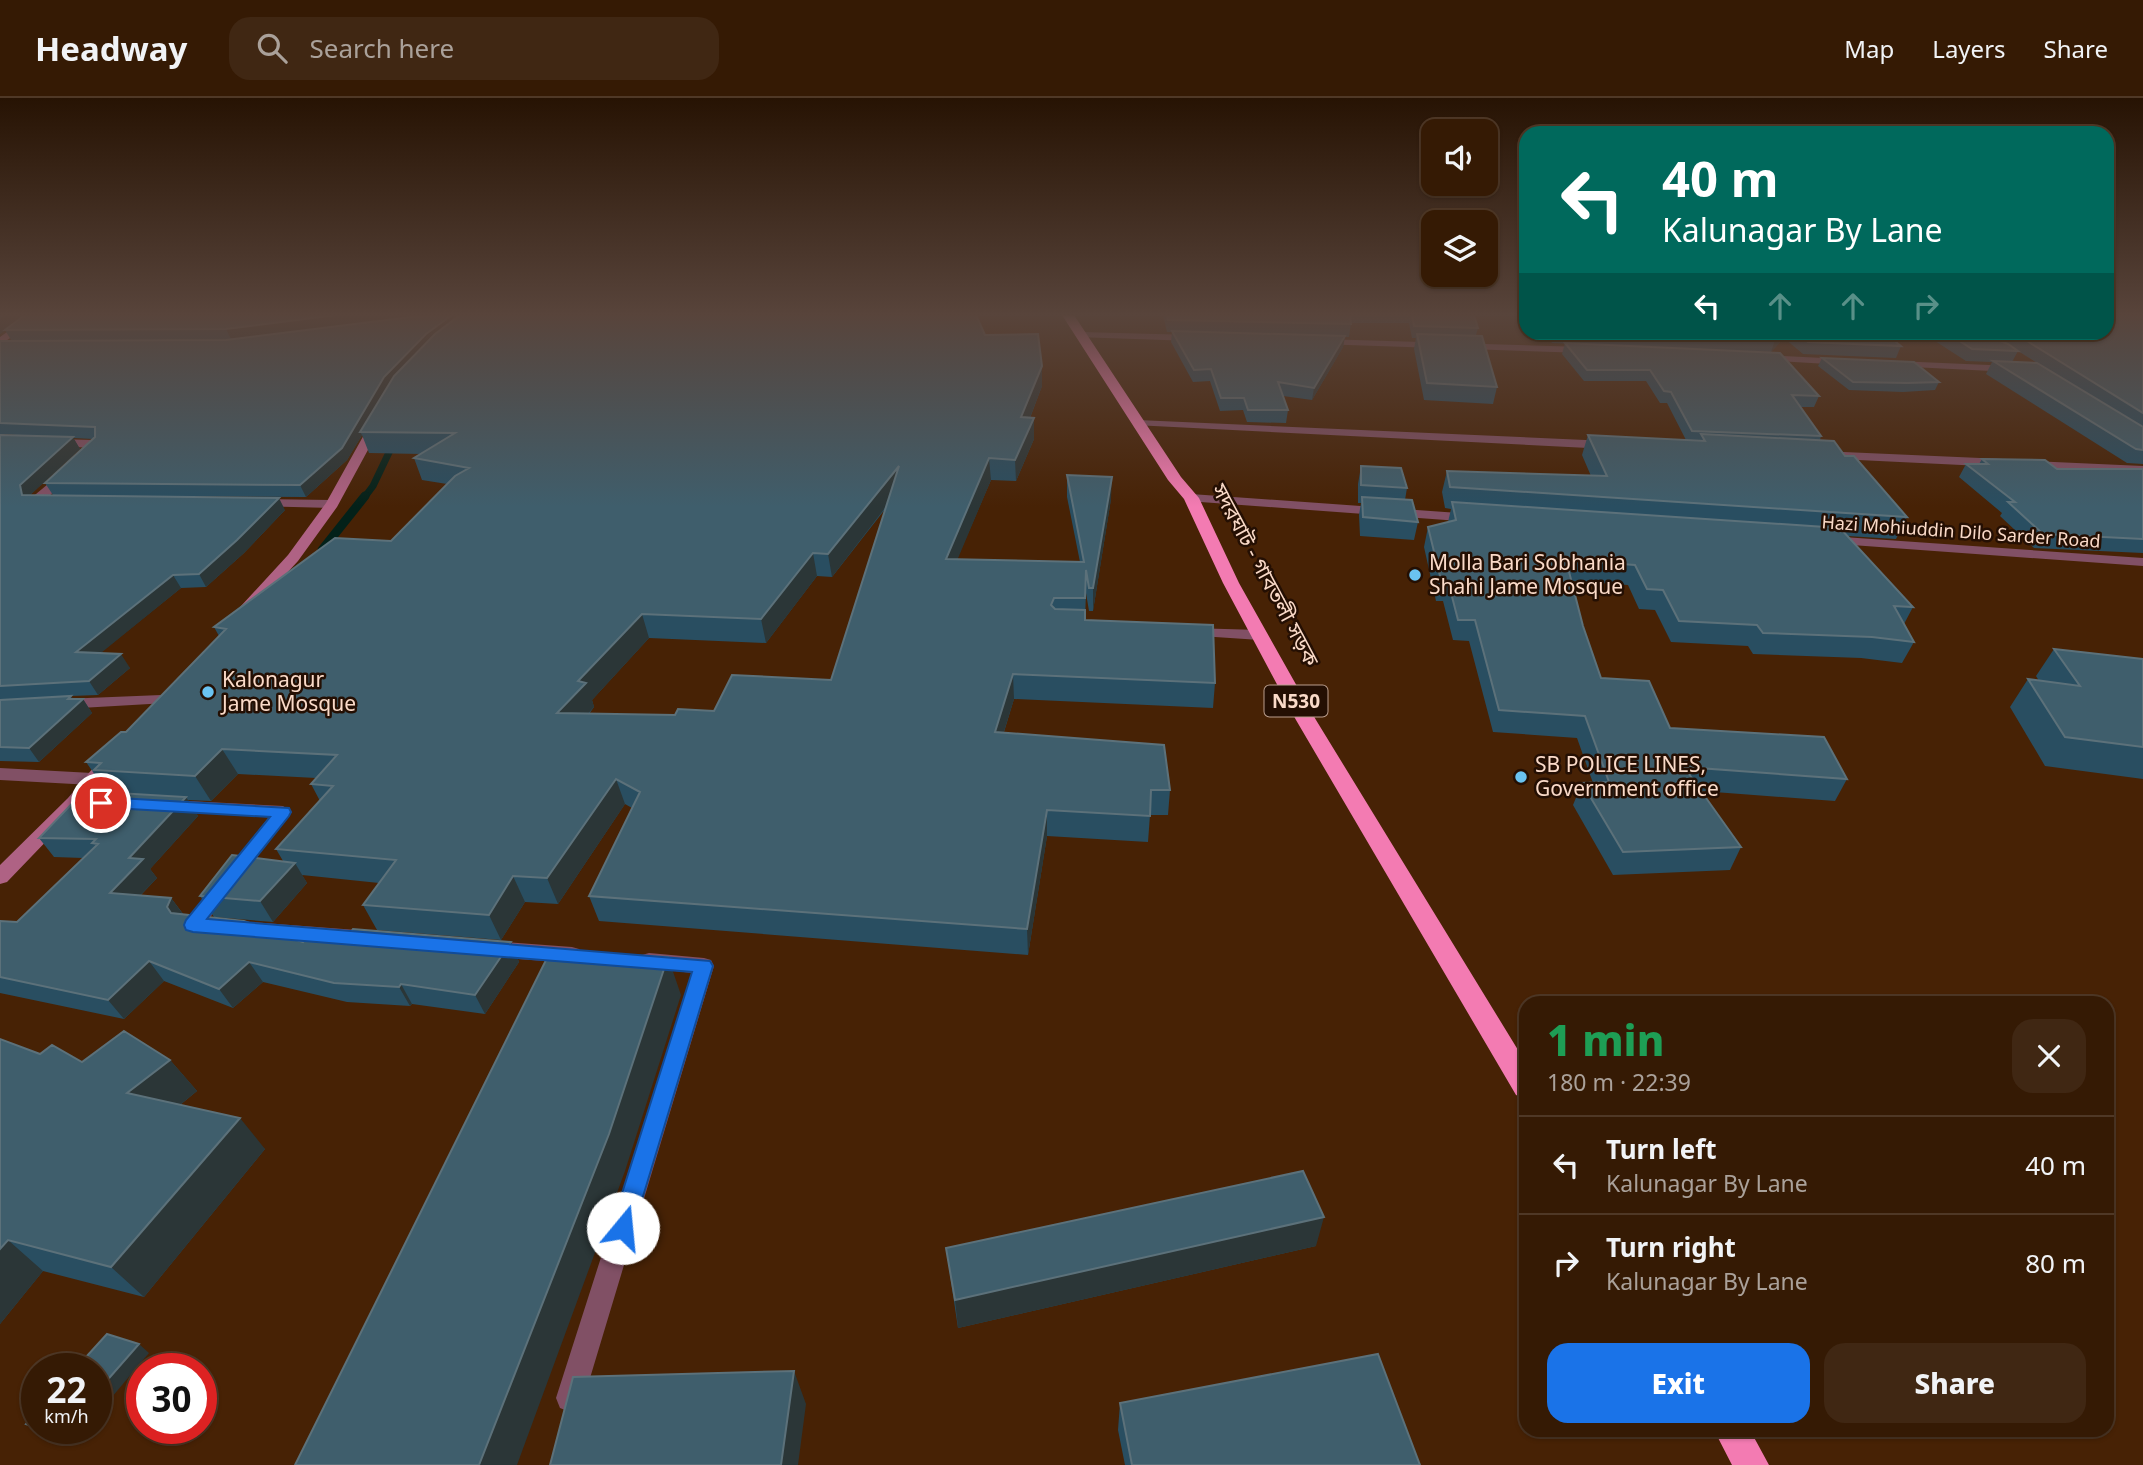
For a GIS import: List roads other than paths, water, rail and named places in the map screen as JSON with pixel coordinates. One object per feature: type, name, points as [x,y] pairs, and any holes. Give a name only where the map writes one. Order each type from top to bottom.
[{"type":"highway","name":"সদরঘাট - গাবতলী সড়ক","points":[[1109,379],[1175,480],[1191,498],[1231,583],[1306,720],[1519,1075]]},
{"type":"highway","points":[[1735,1437],[1752,1465]]},
{"type":"street","points":[[237,618],[293,558],[332,504],[382,414]]},
{"type":"street","points":[[1138,423],[1625,445]]},
{"type":"street","points":[[43,443],[96,444],[35,502],[57,504]]},
{"type":"street","points":[[1806,454],[2143,470]]},
{"type":"street","points":[[1191,498],[1484,518]]},
{"type":"street","points":[[239,502],[332,504]]},
{"type":"street","name":"Hazi Mohiuddin Dilo Sarder Road","points":[[1810,538],[2143,562]]},
{"type":"street","points":[[1180,632],[1260,635]]},
{"type":"street","points":[[40,705],[166,695],[144,719]]},
{"type":"street","points":[[0,877],[74,802],[118,749]]},
{"type":"street","points":[[0,774],[92,779]]},
{"type":"street","points":[[74,802],[102,803]]},
{"type":"street","points":[[144,805],[283,812],[193,925],[386,940]]},
{"type":"street","points":[[469,947],[593,957]]},
{"type":"street","points":[[562,1426],[704,966],[635,960]]},
{"type":"waterway","points":[[364,498],[373,486],[394,442]]},
{"type":"waterway","points":[[322,550],[365,496]]},
{"type":"place","name":"Molla Bari Sobhania Shahi Jame Mosque","points":[[1415,575]]},
{"type":"place","name":"Kalonagur Jame Mosque","points":[[208,692]]},
{"type":"place","name":"SB POLICE LINES, Government office","points":[[1521,777]]}]
